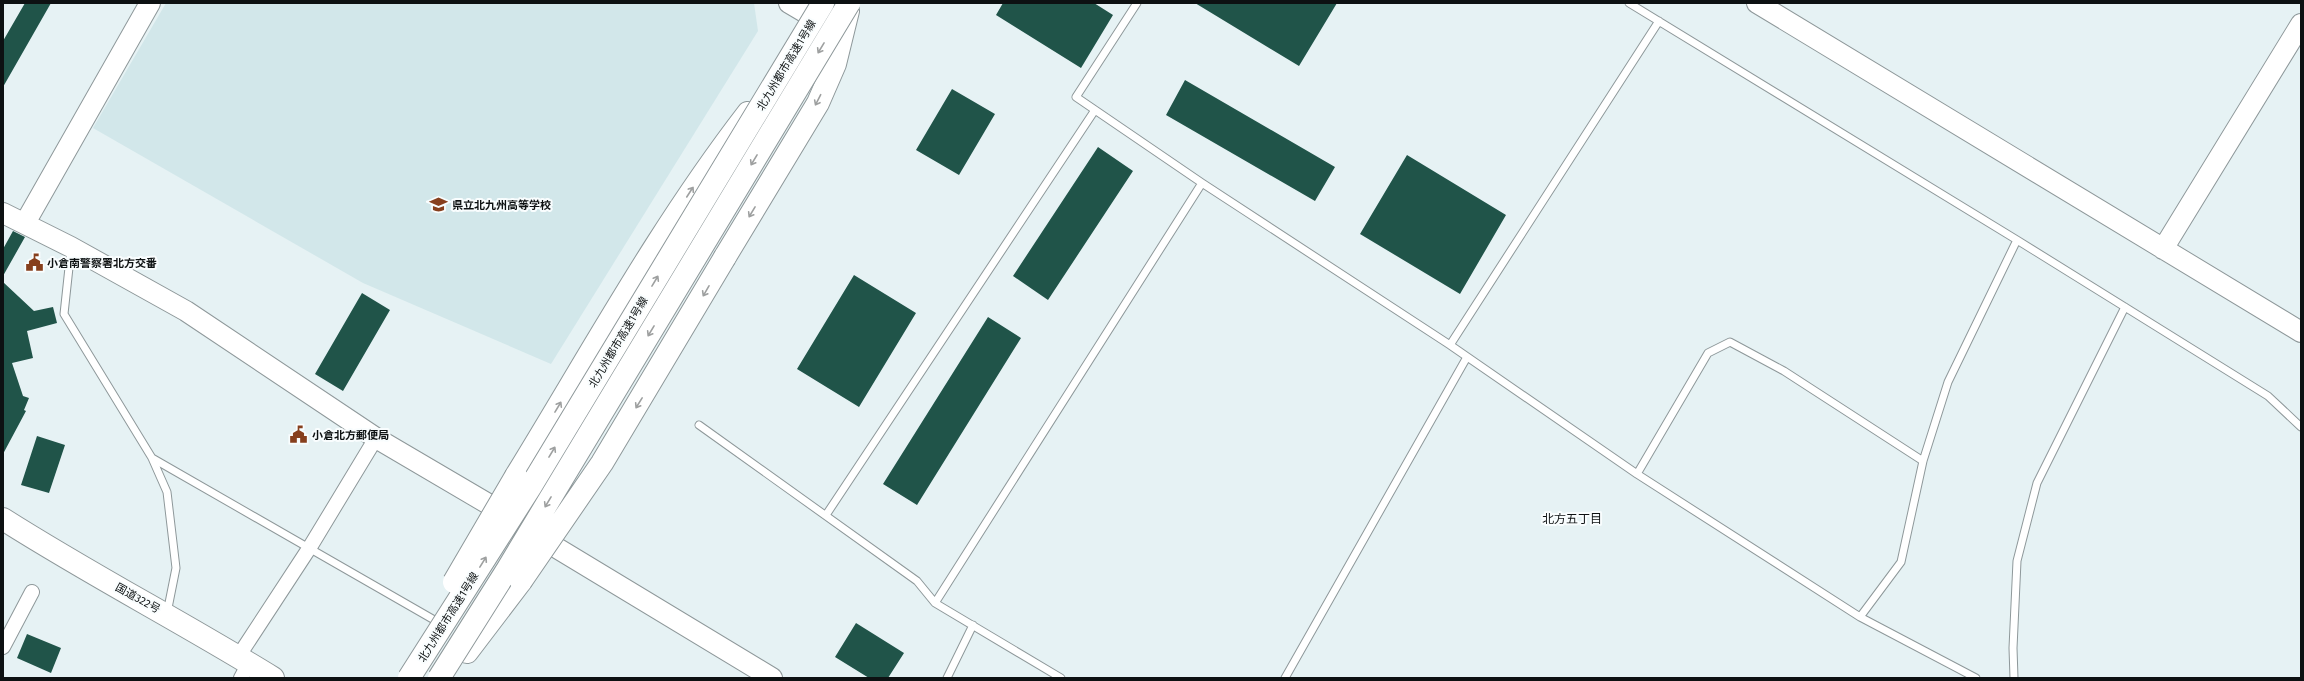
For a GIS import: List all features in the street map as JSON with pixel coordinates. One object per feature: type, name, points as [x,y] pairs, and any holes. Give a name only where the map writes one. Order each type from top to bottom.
[{"type":"highway","name":"北九州都市高速1号線","points":[[409,678],[531,486],[823,3]]},
{"type":"highway","name":"北九州都市高速1号線","points":[[439,678],[507,570],[844,6]]},
{"type":"highway","points":[[449,678],[475,638],[521,581],[602,463],[818,103],[835,64],[844,6]]},
{"type":"highway","points":[[402,678],[470,552],[669,225],[706,167],[750,110]]},
{"type":"highway","name":"国道322号","points":[[3,519],[50,549],[167,614],[242,666],[273,678]]},
{"type":"street","points":[[25,223],[150,3]]},
{"type":"street","points":[[789,3],[836,30]]},
{"type":"street","points":[[1757,3],[2301,332]]},
{"type":"street","points":[[2163,249],[2301,24]]},
{"type":"street","points":[[3,213],[71,247],[186,311],[376,438],[502,512],[537,536],[772,678]]},
{"type":"street","points":[[242,666],[310,547],[376,438]]},
{"type":"street","points":[[3,647],[32,592]]},
{"type":"lane","points":[[1138,3],[1076,97],[1202,183],[1468,357],[1638,474],[1860,617],[1976,678]]},
{"type":"lane","points":[[1629,3],[2017,240],[2268,396],[2301,427]]},
{"type":"lane","points":[[1450,345],[1659,21]]},
{"type":"lane","points":[[826,515],[1095,110]]},
{"type":"lane","points":[[935,603],[1202,183]]},
{"type":"lane","points":[[1860,617],[1901,562],[1923,462],[1948,382],[2017,240]]},
{"type":"lane","points":[[71,247],[64,314],[152,458],[167,492],[176,568],[167,614]]},
{"type":"lane","points":[[2014,678],[2013,648],[2017,561],[2037,483],[2125,307]]},
{"type":"lane","points":[[1638,474],[1708,353],[1730,342],[1784,371],[1923,462]]},
{"type":"lane","points":[[1285,678],[1468,357]]},
{"type":"lane","points":[[699,425],[917,581],[935,603],[1061,678]]},
{"type":"lane","points":[[152,458],[310,547],[436,621]]},
{"type":"lane","points":[[947,678],[973,625]]},
{"type":"shaded area","name":"県立北九州高等学校","points":[[166,3],[754,3],[758,31],[551,364],[363,283],[93,128]]},
{"type":"building","points":[[25,3],[51,3],[3,87],[3,41]]},
{"type":"building","points":[[1003,3],[1094,3],[1113,15],[1081,68],[996,15]]},
{"type":"building","points":[[1195,3],[1337,3],[1299,66]]},
{"type":"building","points":[[1185,80],[1335,167],[1315,201],[1166,115]]},
{"type":"building","points":[[952,89],[995,114],[959,175],[916,150]]},
{"type":"building","points":[[1098,147],[1133,171],[1048,300],[1013,276]]},
{"type":"building","points":[[1407,155],[1506,215],[1460,294],[1360,234]]},
{"type":"building","points":[[13,231],[25,237],[3,276],[3,249]]},
{"type":"building","points":[[854,275],[916,313],[859,407],[797,369]]},
{"type":"building","points":[[3,282],[34,311],[53,307],[57,323],[27,331],[33,358],[12,363],[23,396],[29,398],[24,410],[26,411],[3,454]]},
{"type":"building","points":[[362,293],[390,310],[343,391],[315,374]]},
{"type":"building","points":[[988,317],[1021,338],[917,505],[883,484]]},
{"type":"building","points":[[37,436],[65,445],[49,493],[21,485]]},
{"type":"building","points":[[856,623],[904,653],[888,678],[869,678],[835,657]]},
{"type":"building","points":[[27,634],[61,648],[51,673],[17,658]]},
{"type":"place","name":"県立北九州高等学校","points":[[439,205]]},
{"type":"place","name":"小倉南警察署北方交番","points":[[34,263]]},
{"type":"place","name":"小倉北方郵便局","points":[[299,435]]},
{"type":"district","name":"北方五丁目","points":[[1572,519]]}]
